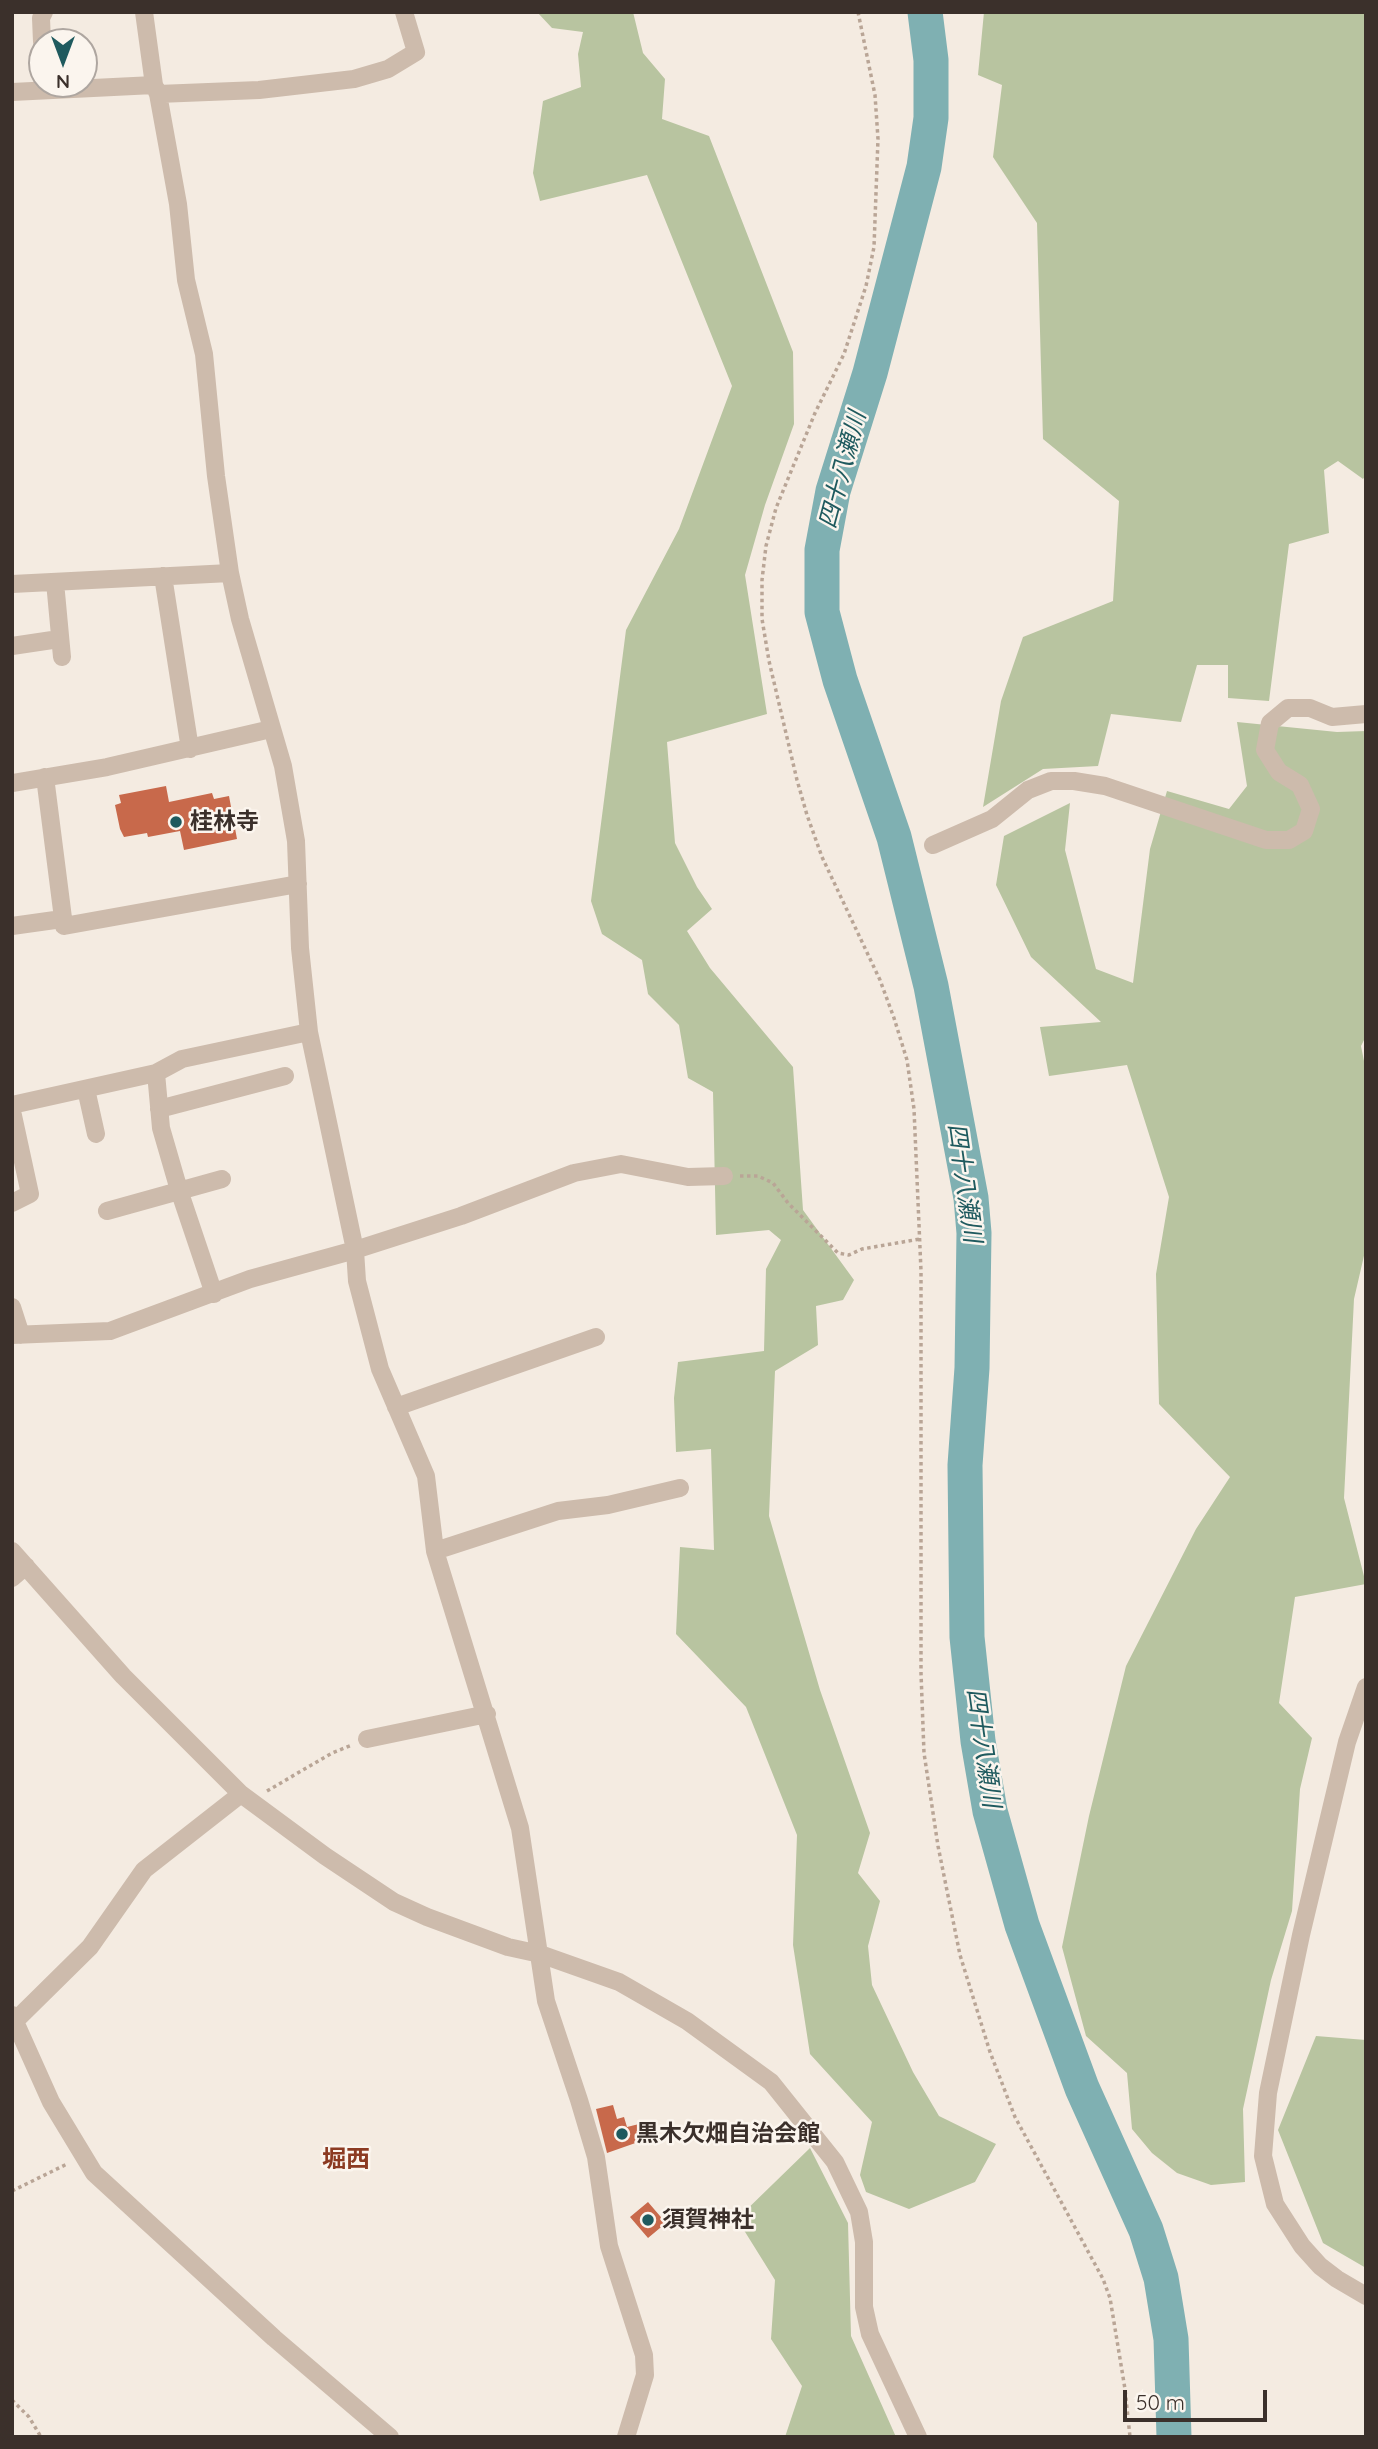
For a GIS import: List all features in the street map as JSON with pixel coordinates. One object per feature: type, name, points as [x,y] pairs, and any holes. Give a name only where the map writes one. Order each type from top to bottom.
[{"type":"street","points":[[144,12],[178,204],[186,280],[204,354],[216,476],[230,573],[283,765],[296,841],[300,948],[309,1032],[355,1250],[356,1281],[380,1369],[426,1476],[436,1551],[520,1828],[546,2000],[596,2157],[609,2246],[644,2355],[645,2375],[626,2437]]},
{"type":"street","points":[[98,88],[259,90],[354,79],[388,69],[416,52],[404,12]]},
{"type":"street","points":[[12,584],[230,573]]},
{"type":"street","points":[[163,576],[190,749]]},
{"type":"street","points":[[12,646],[61,648],[55,582]]},
{"type":"street","points":[[933,845],[992,819],[1028,790],[1051,781],[1074,781],[1105,786],[1266,840],[1289,840],[1304,831],[1311,809],[1300,785],[1279,772],[1265,750],[1270,723],[1288,708],[1310,708],[1332,717],[1366,714]]},
{"type":"street","points":[[12,783],[107,767],[271,729]]},
{"type":"street","points":[[45,777],[64,926],[298,884]]},
{"type":"street","points":[[12,926],[62,919]]},
{"type":"street","points":[[12,1105],[156,1073],[182,1059],[309,1032]]},
{"type":"street","points":[[156,1073],[161,1128],[214,1294]]},
{"type":"street","points":[[159,1110],[285,1076]]},
{"type":"street","points":[[86,1089],[96,1134]]},
{"type":"street","points":[[12,1111],[30,1194],[12,1203]]},
{"type":"street","points":[[12,1307],[17,1335],[110,1331],[250,1279],[355,1250],[461,1216],[574,1173],[621,1164],[688,1177],[724,1176]]},
{"type":"street","points":[[107,1211],[222,1179]]},
{"type":"street","points":[[396,1406],[596,1337]]},
{"type":"street","points":[[436,1551],[558,1511],[608,1505],[680,1488]]},
{"type":"street","points":[[12,1551],[19,1572],[246,1797],[347,1871],[394,1902],[508,1947],[540,1954],[619,1982],[687,2021],[771,2082],[835,2162],[859,2212],[864,2242],[864,2307],[870,2334],[918,2437]]},
{"type":"street","points":[[1366,1687],[1347,1742],[1301,1935],[1268,2093],[1263,2156],[1275,2204],[1303,2246],[1320,2266],[1366,2296]]},
{"type":"street","points":[[367,1739],[487,1714]]},
{"type":"street","points":[[246,1797],[144,1870],[90,1947],[14,2018],[51,2102],[94,2173],[274,2338],[390,2437]]},
{"type":"path","points":[[858,12],[875,95],[878,139],[874,247],[866,286],[844,355],[815,413],[776,508],[766,546],[762,580],[762,619],[790,753],[807,814],[822,857],[880,980],[907,1060],[914,1109],[920,1239],[921,1673],[925,1753],[938,1846],[960,1955],[990,2052],[1015,2117],[1111,2298],[1130,2437]]},
{"type":"path","points":[[724,1176],[758,1176],[773,1183],[788,1203],[838,1253],[849,1255],[862,1249],[920,1239]]},
{"type":"path","points":[[246,1797],[332,1753],[367,1739]]},
{"type":"path","points":[[12,2191],[83,2156]]},
{"type":"path","points":[[12,2400],[29,2417],[41,2437]]},
{"type":"green space","points":[[537,12],[633,12],[643,53],[665,79],[662,119],[709,136],[793,352],[794,424],[765,505],[745,575],[767,714],[667,742],[675,843],[697,887],[712,909],[687,931],[710,968],[793,1067],[803,1210],[854,1280],[843,1300],[816,1306],[818,1345],[775,1371],[769,1516],[820,1690],[870,1833],[858,1873],[880,1901],[868,1946],[872,1985],[913,2072],[939,2116],[996,2144],[975,2182],[909,2209],[866,2192],[860,2175],[872,2122],[810,2054],[793,1945],[797,1835],[746,1707],[676,1634],[680,1547],[714,1550],[711,1449],[676,1452],[674,1398],[678,1362],[764,1351],[766,1269],[781,1240],[769,1230],[716,1235],[713,1092],[688,1078],[679,1025],[648,994],[642,960],[602,934],[591,901],[626,630],[679,529],[732,386],[647,175],[540,201],[533,173],[543,101],[581,87],[578,54],[583,32],[552,28]]},
{"type":"green space","points":[[984,12],[1366,12],[1366,475],[1363,479],[1338,461],[1324,470],[1329,533],[1289,544],[1269,701],[1228,698],[1228,665],[1197,665],[1181,722],[1111,714],[1098,766],[1043,769],[983,807],[1001,701],[1023,637],[1113,601],[1119,501],[1043,439],[1037,223],[993,157],[1002,85],[978,75]]},
{"type":"green space","points":[[1237,722],[1337,732],[1366,731],[1366,1036],[1361,1046],[1366,1071],[1366,1247],[1354,1299],[1344,1498],[1366,1584],[1295,1597],[1279,1703],[1312,1738],[1300,1789],[1292,1911],[1271,1980],[1243,2109],[1245,2182],[1211,2185],[1177,2173],[1152,2153],[1132,2129],[1127,2073],[1086,2036],[1062,1947],[1089,1816],[1126,1666],[1196,1529],[1230,1477],[1159,1404],[1156,1274],[1169,1197],[1127,1065],[1049,1076],[1040,1027],[1101,1022],[1031,957],[996,885],[1004,836],[1070,803],[1065,850],[1096,969],[1133,983],[1150,849],[1167,791],[1229,809],[1247,786]]},
{"type":"green space","points":[[1316,2036],[1366,2040],[1366,2268],[1323,2243],[1278,2130]]},
{"type":"green space","points":[[810,2148],[848,2223],[851,2336],[896,2437],[785,2437],[802,2386],[771,2339],[775,2280],[737,2219]]},
{"type":"building","name":"桂林寺","points":[[166,786],[169,802],[212,793],[214,799],[229,796],[237,839],[184,850],[180,831],[148,837],[147,833],[124,837],[115,805],[121,803],[119,795]]},
{"type":"building","name":"黒木欠畑自治会館","points":[[613,2105],[617,2119],[624,2117],[627,2127],[639,2124],[644,2140],[607,2153],[596,2109]]},
{"type":"building","name":"須賀神社","points":[[648,2202],[666,2223],[648,2238],[630,2217]]},
{"type":"waterway","name":"四十八瀬川","points":[[925,12],[931,60],[931,118],[924,167],[870,373],[833,491],[822,550],[822,612],[840,680],[894,837],[931,986],[971,1198],[974,1233],[972,1368],[965,1465],[967,1637],[978,1741],[990,1811],[1022,1925],[1082,2088],[1146,2230],[1161,2278],[1171,2339],[1174,2437]]},
{"type":"place","name":"桂林寺","points":[[176,822]]},
{"type":"place","name":"黒木欠畑自治会館","points":[[622,2134]]},
{"type":"place","name":"須賀神社","points":[[648,2220]]},
{"type":"district","name":"堀西","points":[[346,2160]]}]
